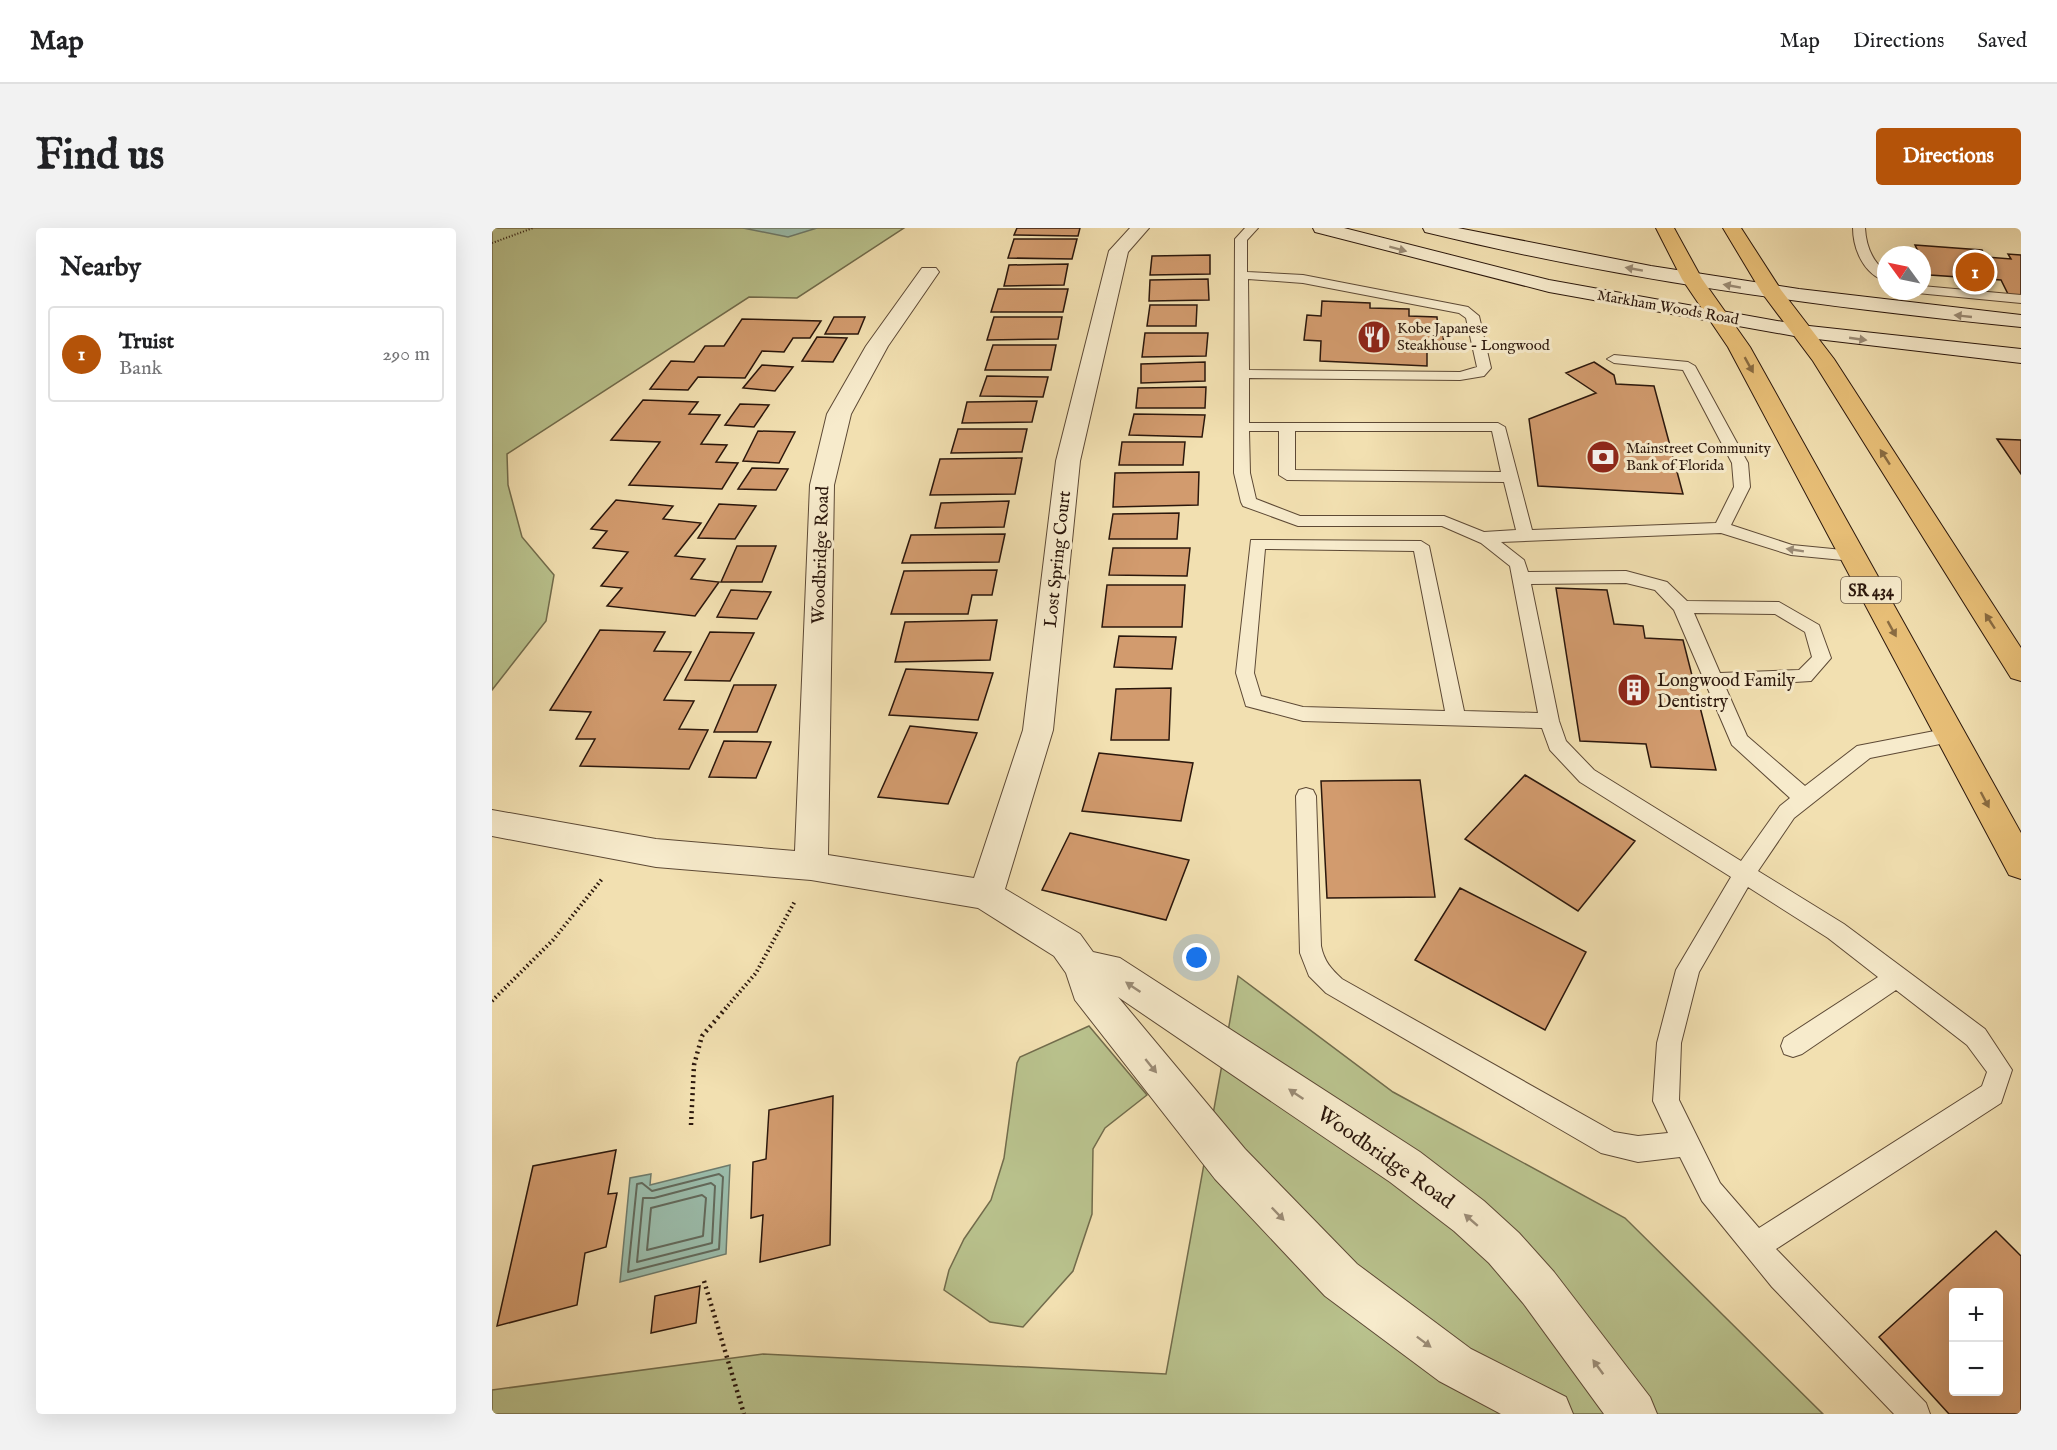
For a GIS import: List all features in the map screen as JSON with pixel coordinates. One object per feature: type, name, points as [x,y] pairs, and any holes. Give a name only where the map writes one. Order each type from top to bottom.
[{"type":"main road","name":"SR 434","points":[[1665,228],[1692,279],[1739,347],[2021,866]]},
{"type":"main road","points":[[1732,228],[1772,293],[1822,359],[2021,671]]},
{"type":"street","name":"Lost Spring Court","points":[[986,895],[1038,730],[1068,461],[1119,251],[1140,228]]},
{"type":"street","name":"Markham Woods Road","points":[[1322,228],[1549,286],[1800,331],[2021,356]]},
{"type":"street","name":"Markham Woods Road","points":[[1432,228],[1572,258],[1772,293],[1860,305],[2021,321]]},
{"type":"street","name":"Woodbridge Road","points":[[811,866],[822,485],[839,414],[877,346],[929,272]]},
{"type":"street","points":[[492,823],[656,853],[811,866],[986,895],[1067,945],[1083,967],[1088,988],[1230,1164],[1341,1280],[1455,1365],[1548,1414]]},
{"type":"street","name":"Woodbridge Road","points":[[1083,967],[1107,969],[1405,1167],[1448,1199],[1503,1248],[1569,1326],[1633,1414]]},
{"type":"lane","points":[[1252,228],[1241,239],[1242,473],[1249,502],[1298,521],[1444,521],[1481,537],[1518,564],[1549,721],[1557,745],[1587,776],[1836,930],[1976,1036],[2000,1070],[1992,1094],[1756,1246]]},
{"type":"lane","points":[[1859,228],[1858,240],[1877,273]]},
{"type":"lane","points":[[1241,275],[1303,279],[1463,310],[1472,316],[1484,368],[1479,373],[1460,376],[1241,374]]},
{"type":"lane","points":[[1931,291],[2021,299]]},
{"type":"lane","points":[[1614,359],[1688,366],[1740,463],[1742,487],[1722,528]]},
{"type":"lane","points":[[1241,427],[1498,427],[1525,535]]},
{"type":"lane","points":[[1287,427],[1287,476],[1511,477]]},
{"type":"lane","points":[[1481,537],[1722,528],[1791,550],[1853,556]]},
{"type":"lane","points":[[1456,719],[1421,546],[1257,544],[1245,673],[1253,701],[1303,714],[1456,719],[1549,721]]},
{"type":"lane","points":[[1520,578],[1626,577],[1661,586],[1682,607],[1739,740],[1804,798]]},
{"type":"lane","points":[[1682,607],[1779,608],[1813,629],[1822,658],[1804,676],[1715,680]]},
{"type":"lane","points":[[1915,1414],[1782,1277],[1711,1192],[1666,1101],[1669,1043],[1688,970],[1744,874],[1787,812],[1864,751],[1950,735]]},
{"type":"lane","points":[[1306,796],[1310,946],[1312,960],[1321,975],[1344,992],[1610,1144],[1638,1149],[1687,1144]]},
{"type":"lane","points":[[1793,1046],[1897,977]]},
{"type":"path","points":[[492,243],[533,228]]},
{"type":"path","points":[[492,1001],[553,940],[627,848]]},
{"type":"path","points":[[691,1125],[694,1065],[702,1036],[756,973],[806,882],[811,866]]},
{"type":"path","points":[[704,1281],[744,1414]]},
{"type":"green space","points":[[492,228],[904,228],[797,298],[749,297],[507,454],[508,485],[522,537],[554,575],[546,621],[492,690]]},
{"type":"green space","points":[[1238,976],[1393,1092],[1625,1218],[1823,1414],[492,1414],[492,1390],[763,1354],[1166,1374]]},
{"type":"green space","points":[[1089,1026],[1147,1095],[1105,1128],[1093,1149],[1092,1214],[1073,1271],[1023,1327],[990,1322],[944,1290],[949,1270],[964,1239],[991,1200],[1004,1158],[1017,1063],[1020,1057]]},
{"type":"water","points":[[743,228],[817,228],[788,237]]},
{"type":"water","points":[[730,1165],[726,1254],[620,1282],[630,1178],[651,1174],[650,1185]]},
{"type":"building","points":[[1017,228],[1080,228],[1078,236],[1014,235]]},
{"type":"building","points":[[1014,239],[1077,239],[1072,259],[1008,258]]},
{"type":"building","points":[[1931,246],[1982,250],[1986,257],[2011,259],[2008,254],[2021,255],[2021,297],[2009,296],[2001,280],[1931,275]]},
{"type":"building","points":[[1210,255],[1210,274],[1150,275],[1152,256]]},
{"type":"building","points":[[1068,264],[1064,285],[1004,286],[1009,265]]},
{"type":"building","points":[[1208,279],[1209,300],[1149,301],[1150,280]]},
{"type":"building","points":[[998,289],[1068,289],[1063,312],[991,312]]},
{"type":"building","name":"Kobe Japanese Steakhouse - Longwood","points":[[1322,301],[1370,303],[1370,308],[1409,309],[1409,316],[1437,317],[1438,333],[1443,333],[1444,349],[1427,348],[1427,366],[1320,361],[1321,341],[1304,340],[1307,315],[1321,316]]},
{"type":"building","points":[[1150,305],[1197,305],[1196,326],[1147,326]]},
{"type":"building","points":[[834,317],[865,317],[858,334],[825,334]]},
{"type":"building","points":[[994,317],[1062,317],[1058,339],[987,340]]},
{"type":"building","points":[[742,319],[821,321],[810,338],[793,338],[784,352],[762,351],[745,378],[698,377],[688,390],[650,389],[671,361],[694,362],[705,346],[724,346]]},
{"type":"building","points":[[1145,333],[1208,333],[1206,356],[1142,357]]},
{"type":"building","points":[[817,337],[847,338],[833,362],[802,361]]},
{"type":"building","points":[[993,345],[1056,345],[1051,370],[985,370]]},
{"type":"building","points":[[1205,362],[1205,381],[1141,383],[1141,364]]},
{"type":"building","name":"Mainstreet Community Bank of Florida","points":[[1594,362],[1614,375],[1616,384],[1654,386],[1683,494],[1538,486],[1529,419],[1596,393],[1566,373]]},
{"type":"building","points":[[762,365],[793,367],[775,391],[743,388]]},
{"type":"building","points":[[987,376],[1048,377],[1043,397],[980,396]]},
{"type":"building","points":[[1206,387],[1205,408],[1136,408],[1138,388]]},
{"type":"building","points":[[643,400],[698,402],[689,414],[720,415],[701,444],[727,445],[716,462],[738,463],[722,489],[629,485],[660,442],[611,440]]},
{"type":"building","points":[[1037,401],[1032,422],[962,423],[967,402]]},
{"type":"building","points":[[740,404],[769,405],[754,427],[725,425]]},
{"type":"building","points":[[1134,414],[1205,415],[1202,437],[1129,435]]},
{"type":"building","points":[[958,429],[1027,429],[1022,452],[951,453]]},
{"type":"building","points":[[758,431],[795,432],[779,463],[743,461]]},
{"type":"building","points":[[1997,439],[2021,440],[2021,474]]},
{"type":"building","points":[[1122,442],[1185,442],[1183,465],[1119,465]]},
{"type":"building","points":[[1022,458],[1015,494],[930,495],[940,459]]},
{"type":"building","points":[[752,468],[788,469],[776,490],[738,489]]},
{"type":"building","points":[[1199,472],[1198,505],[1113,507],[1115,473]]},
{"type":"building","points":[[616,500],[673,506],[663,519],[701,523],[675,556],[705,559],[691,579],[719,582],[695,616],[607,606],[622,588],[601,586],[628,552],[593,548],[607,531],[591,529]]},
{"type":"building","points":[[1009,501],[1004,527],[935,528],[941,503]]},
{"type":"building","points":[[719,504],[756,506],[735,539],[698,538]]},
{"type":"building","points":[[1179,513],[1177,539],[1109,539],[1113,514]]},
{"type":"building","points":[[1005,534],[999,562],[902,563],[911,535]]},
{"type":"building","points":[[737,546],[776,546],[762,582],[721,582]]},
{"type":"building","points":[[1113,548],[1190,548],[1187,576],[1109,575]]},
{"type":"building","points":[[997,570],[992,595],[972,595],[968,614],[891,614],[904,571]]},
{"type":"building","points":[[1107,585],[1185,585],[1182,627],[1102,627]]},
{"type":"building","name":"Longwood Family Dentistry","points":[[1556,588],[1607,590],[1614,624],[1643,626],[1645,638],[1683,640],[1716,770],[1651,767],[1646,744],[1580,741]]},
{"type":"building","points":[[731,590],[771,592],[757,619],[717,617]]},
{"type":"building","points":[[997,620],[990,660],[895,662],[905,622]]},
{"type":"building","points":[[600,630],[665,632],[654,651],[691,652],[664,700],[694,701],[679,729],[708,730],[689,769],[580,766],[595,739],[576,739],[591,712],[550,710]]},
{"type":"building","points":[[710,632],[754,633],[730,681],[685,680]]},
{"type":"building","points":[[1119,636],[1176,637],[1172,669],[1114,667]]},
{"type":"building","points":[[906,669],[993,673],[978,720],[889,715]]},
{"type":"building","points":[[734,685],[776,685],[757,732],[714,732]]},
{"type":"building","points":[[1171,688],[1169,740],[1111,740],[1116,689]]},
{"type":"building","points":[[910,726],[977,733],[948,804],[878,797]]},
{"type":"building","points":[[724,741],[771,742],[756,778],[709,777]]},
{"type":"building","points":[[1099,753],[1193,763],[1181,821],[1082,811]]},
{"type":"building","points":[[1525,775],[1635,841],[1578,911],[1465,839]]},
{"type":"building","points":[[1420,780],[1435,897],[1327,898],[1321,781]]},
{"type":"building","points":[[1070,833],[1189,860],[1166,920],[1042,890]]},
{"type":"building","points":[[1460,888],[1586,952],[1545,1030],[1415,960]]},
{"type":"building","points":[[833,1096],[830,1245],[760,1262],[763,1215],[751,1218],[753,1162],[766,1159],[769,1110]]},
{"type":"building","points":[[616,1150],[608,1194],[617,1193],[606,1247],[585,1253],[577,1305],[497,1326],[533,1166]]},
{"type":"building","points":[[1996,1231],[2021,1256],[2021,1414],[1949,1414],[1879,1337]]},
{"type":"building","points":[[700,1286],[696,1323],[651,1333],[655,1296]]},
{"type":"place","name":"Truist","points":[[1975,272]]},
{"type":"place","name":"Kobe Japanese Steakhouse - Longwood","points":[[1374,337]]},
{"type":"place","name":"Mainstreet Community Bank of Florida","points":[[1603,457]]},
{"type":"place","name":"Longwood Family Dentistry","points":[[1634,690]]}]
